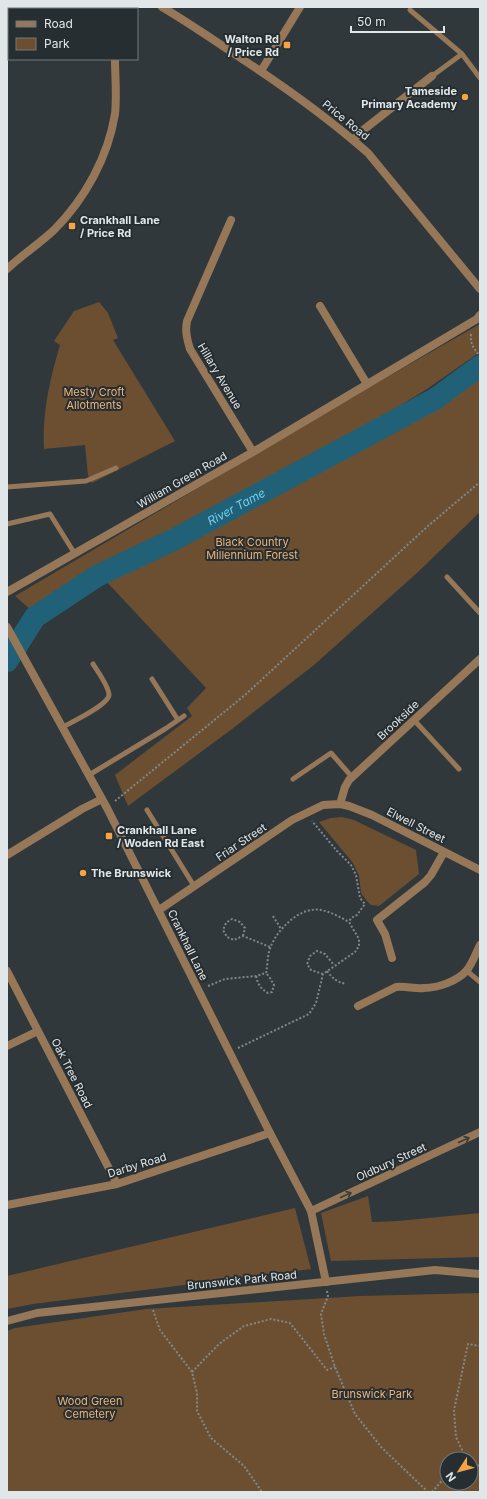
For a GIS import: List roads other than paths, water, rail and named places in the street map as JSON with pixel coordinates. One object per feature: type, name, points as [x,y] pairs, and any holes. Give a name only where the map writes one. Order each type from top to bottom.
[{"type":"street","name":"Price Road","points":[[162,7],[261,71],[326,117],[368,153],[480,289]]},
{"type":"street","points":[[261,71],[300,7]]},
{"type":"street","points":[[7,269],[53,231],[71,212],[98,169],[108,141],[115,113],[115,60]]},
{"type":"street","points":[[353,140],[362,131],[432,76]]},
{"type":"street","name":"Hillary Avenue","points":[[231,220],[188,321],[186,328],[187,339],[190,348],[253,452]]},
{"type":"street","points":[[320,306],[367,384]]},
{"type":"street","name":"William Green Road","points":[[7,592],[253,452],[477,319],[480,315]]},
{"type":"street","name":"Crankhall Lane","points":[[9,630],[107,808],[270,1133],[311,1211],[326,1282]]},
{"type":"street","name":"Brookside","points":[[340,804],[345,786],[352,777],[480,659]]},
{"type":"street","points":[[7,855],[82,809],[102,799]]},
{"type":"street","name":"Friar Street","points":[[159,910],[292,820],[323,805],[340,804]]},
{"type":"street","name":"Elwell Street","points":[[340,804],[372,815],[478,869]]},
{"type":"street","points":[[392,958],[386,934],[377,920],[425,882],[431,875],[444,852]]},
{"type":"street","points":[[478,869],[480,860]]},
{"type":"street","points":[[358,1006],[396,987],[403,986],[423,988],[441,986],[467,971],[479,950]]},
{"type":"street","name":"Oak Tree Road","points":[[7,971],[117,1184]]},
{"type":"street","points":[[7,1046],[38,1031]]},
{"type":"street","name":"Oldbury Street","points":[[311,1211],[480,1132]]},
{"type":"street","name":"Darby Road","points":[[7,1205],[117,1184],[270,1133]]},
{"type":"street","name":"Brunswick Park Road","points":[[7,1321],[37,1313],[435,1270],[480,1274]]},
{"type":"lane","points":[[410,10],[462,54],[480,78]]},
{"type":"lane","points":[[432,76],[462,54]]},
{"type":"lane","points":[[7,488],[86,481],[116,468]]},
{"type":"lane","points":[[7,524],[50,514],[74,554]]},
{"type":"lane","points":[[446,577],[480,613]]},
{"type":"lane","points":[[63,727],[94,710],[108,697],[109,693],[106,686],[92,664]]},
{"type":"lane","points":[[152,679],[178,720]]},
{"type":"lane","points":[[89,775],[184,716]]},
{"type":"lane","points":[[414,720],[459,769]]},
{"type":"lane","points":[[294,779],[331,753],[352,777]]},
{"type":"lane","points":[[147,810],[194,886]]},
{"type":"lane","points":[[467,971],[475,976],[480,982]]},
{"type":"waterway","name":"River Tame","points":[[7,661],[35,617],[97,576],[175,539],[435,399],[480,366]]},
{"type":"place","name":"Walton Rd / Price Rd","points":[[287,45]]},
{"type":"place","name":"Tameside Primary Academy","points":[[465,97]]},
{"type":"place","name":"Crankhall Lane / Price Rd","points":[[72,226]]},
{"type":"place","name":"Crankhall Lane / Woden Rd East","points":[[109,836]]},
{"type":"place","name":"The Brunswick","points":[[83,873]]},
{"type":"park label","name":"Mesty Croft Allotments","points":[[94,398]]},
{"type":"park label","name":"Black Country Millennium Forest","points":[[252,548]]},
{"type":"park label","name":"Brunswick Park","points":[[372,1394]]},
{"type":"park label","name":"Wood Green Cemetery","points":[[90,1407]]}]
